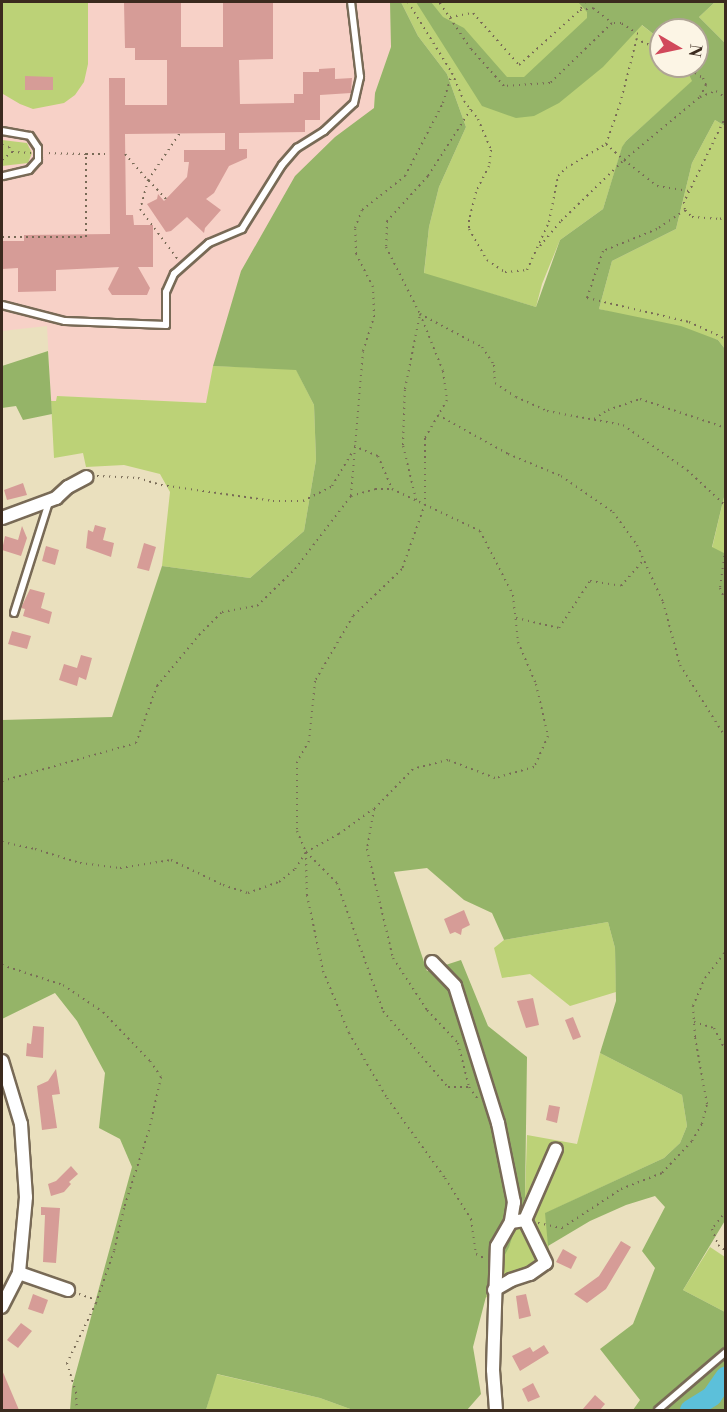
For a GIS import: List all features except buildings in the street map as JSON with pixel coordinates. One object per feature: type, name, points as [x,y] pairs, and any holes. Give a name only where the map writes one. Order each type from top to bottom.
[{"type":"street","points":[[2,518],[49,501],[87,477]]},
{"type":"street","points":[[432,962],[455,986],[498,1123],[514,1202],[511,1222],[497,1246],[493,1370],[496,1410]]},
{"type":"street","points":[[2,1061],[21,1124],[25,1158],[23,1247],[19,1273],[2,1307]]},
{"type":"street","points":[[494,1290],[511,1280],[530,1274],[546,1263],[525,1220],[556,1149]]},
{"type":"street","points":[[511,1222],[525,1220]]},
{"type":"street","points":[[19,1273],[68,1290]]},
{"type":"lane","points":[[2,305],[65,321],[166,325],[168,282],[209,243],[242,229],[290,156],[306,141],[324,131],[354,103],[360,77],[351,2]]},
{"type":"lane","points":[[2,131],[30,136],[39,148],[38,160],[29,170],[2,176]]},
{"type":"lane","points":[[14,613],[49,501]]},
{"type":"lane","points":[[658,1410],[726,1352]]},
{"type":"path","points":[[408,2],[478,119],[491,150],[489,166],[471,211],[469,229],[487,260],[505,272],[527,270],[549,222],[558,177],[566,168],[606,144],[620,104],[638,34],[628,26],[612,23],[593,8],[580,10]]},
{"type":"path","points":[[439,2],[471,49],[504,86],[550,83],[612,23]]},
{"type":"path","points":[[449,17],[473,13],[519,64],[580,10],[585,2]]},
{"type":"path","points":[[636,39],[649,45]]},
{"type":"path","points":[[2,781],[136,743],[157,686],[199,635],[222,612],[257,606],[295,570],[351,496],[363,351],[374,317],[373,287],[356,254],[355,228],[362,210],[405,176],[443,103],[452,73]]},
{"type":"path","points":[[700,97],[706,85],[703,78]]},
{"type":"path","points":[[537,249],[561,221],[624,160],[700,97],[716,91],[726,98]]},
{"type":"path","points":[[469,1087],[448,1087],[383,1011],[337,883],[306,852],[297,831],[297,762],[309,741],[315,681],[353,616],[402,569],[425,504],[425,438],[447,400],[443,371],[420,314],[386,247],[387,221],[428,176],[471,110]]},
{"type":"path","points":[[726,116],[684,202],[685,210],[692,217],[700,219],[726,216]]},
{"type":"path","points":[[180,133],[148,180],[140,209],[183,267]]},
{"type":"path","points":[[606,144],[657,186],[689,191]]},
{"type":"path","points":[[2,145],[9,147],[12,152]]},
{"type":"path","points":[[2,160],[12,152],[110,153]]},
{"type":"path","points":[[2,237],[86,237],[86,154]]},
{"type":"path","points":[[125,154],[166,199]]},
{"type":"path","points":[[685,210],[657,229],[603,251],[587,298],[689,322],[726,339]]},
{"type":"path","points":[[420,314],[482,347],[494,364],[495,383],[516,397],[547,411],[623,425],[687,470],[726,506]]},
{"type":"path","points":[[417,500],[403,445],[405,389],[420,314]]},
{"type":"path","points":[[593,420],[608,410],[639,399],[726,428]]},
{"type":"path","points":[[438,415],[508,454],[570,482],[613,512],[637,545],[663,602],[680,665],[726,738]]},
{"type":"path","points":[[354,446],[378,456],[392,489]]},
{"type":"path","points":[[87,477],[138,477],[161,485],[219,495],[273,501],[303,501],[332,486],[354,451]]},
{"type":"path","points":[[2,842],[35,849],[80,863],[120,868],[171,860],[223,885],[248,893],[279,882],[295,869],[306,852],[339,834],[359,817],[376,807],[414,769],[448,760],[495,778],[534,767],[548,736],[536,684],[518,642],[513,596],[480,531],[392,489],[375,489],[351,496]]},
{"type":"path","points":[[726,544],[720,588],[726,603]]},
{"type":"path","points":[[516,618],[559,628],[590,581],[621,586],[644,560]]},
{"type":"path","points":[[376,807],[367,849],[393,958],[427,1010],[458,1043],[469,1087],[481,1105]]},
{"type":"path","points":[[306,852],[307,895],[323,971],[349,1033],[387,1098],[445,1178],[471,1219],[476,1254],[496,1264]]},
{"type":"path","points":[[525,1220],[562,1228],[621,1189],[662,1173],[692,1141],[702,1124],[707,1104],[693,1006],[705,978],[726,951]]},
{"type":"path","points":[[2,965],[63,985],[103,1012],[150,1061],[161,1077],[149,1130],[97,1300],[67,1364],[76,1392],[77,1410]]},
{"type":"path","points":[[694,1022],[714,1028],[726,1052]]},
{"type":"path","points":[[726,1211],[712,1229],[718,1245],[726,1251]]},
{"type":"path","points":[[68,1290],[97,1300]]},
{"type":"shaded area","points":[[2,2],[390,2],[391,47],[375,93],[374,108],[213,366],[207,403],[57,396],[56,401],[51,401],[47,326],[2,331]]},
{"type":"green space","points":[[2,2],[88,2],[88,64],[84,82],[75,95],[64,103],[33,109],[3,94],[2,109]]},
{"type":"green space","points":[[390,2],[401,2],[418,36],[447,74],[466,127],[439,187],[429,227],[424,273],[536,307],[560,240],[603,209],[622,147],[626,141],[692,81],[691,78],[709,78],[709,27],[725,43],[725,126],[715,120],[692,163],[676,229],[612,261],[599,309],[681,326],[718,340],[725,349],[725,493],[712,547],[726,554],[726,1219],[683,1290],[725,1312],[725,1410],[633,1410],[640,1400],[600,1349],[633,1324],[655,1268],[642,1251],[665,1207],[655,1196],[626,1205],[590,1221],[548,1246],[545,1213],[664,1158],[680,1143],[687,1126],[682,1095],[600,1053],[616,1001],[615,948],[608,922],[504,940],[492,913],[464,900],[427,868],[394,872],[427,971],[461,960],[488,1026],[527,1057],[525,1198],[509,1247],[489,1285],[473,1347],[481,1394],[467,1410],[353,1410],[320,1398],[217,1374],[206,1410],[70,1410],[72,1387],[132,1167],[120,1139],[99,1128],[105,1073],[77,1021],[55,993],[2,1019],[2,720],[112,717],[162,566],[250,578],[304,531],[316,460],[314,405],[296,370],[213,366],[241,271],[295,176],[335,137],[374,108],[375,93],[391,47]]},
{"type":"green space","points":[[401,2],[612,2],[649,31],[649,78],[691,78],[693,81],[626,141],[603,209],[560,240],[542,284],[536,307],[424,274],[429,227],[439,187],[466,127],[447,74],[418,36]]},
{"type":"green space","points":[[416,2],[431,2],[443,17],[464,28],[507,77],[524,77],[587,18],[587,12],[578,2],[715,2],[699,17],[649,18],[649,31],[642,25],[603,67],[559,103],[534,116],[516,118],[482,106]]},
{"type":"green space","points":[[715,2],[725,2],[725,43],[709,27],[709,18],[699,17]]},
{"type":"green space","points":[[715,120],[725,126],[725,349],[718,340],[599,309],[612,261],[676,229],[692,163]]},
{"type":"green space","points":[[2,140],[27,143],[32,153],[28,163],[2,166]]},
{"type":"green space","points":[[48,351],[52,414],[23,420],[16,406],[2,408],[2,366]]},
{"type":"green space","points":[[213,366],[296,369],[314,405],[316,460],[304,531],[250,578],[162,566],[170,492],[160,474],[124,465],[86,467],[83,453],[54,458],[51,401],[56,401],[57,396],[206,403]]},
{"type":"green space","points":[[725,493],[725,554],[712,548]]},
{"type":"green space","points":[[608,922],[615,948],[616,992],[570,1006],[530,974],[502,978],[494,948],[504,940]]},
{"type":"green space","points":[[600,1053],[682,1095],[687,1126],[680,1143],[664,1158],[546,1213],[550,1266],[485,1298],[525,1198],[527,1135],[577,1144]]},
{"type":"green space","points":[[710,1247],[725,1257],[725,1312],[683,1290]]},
{"type":"green space","points":[[216,1374],[320,1398],[353,1410],[206,1410]]},
{"type":"waterway","points":[[690,1410],[712,1396],[726,1376]]}]
